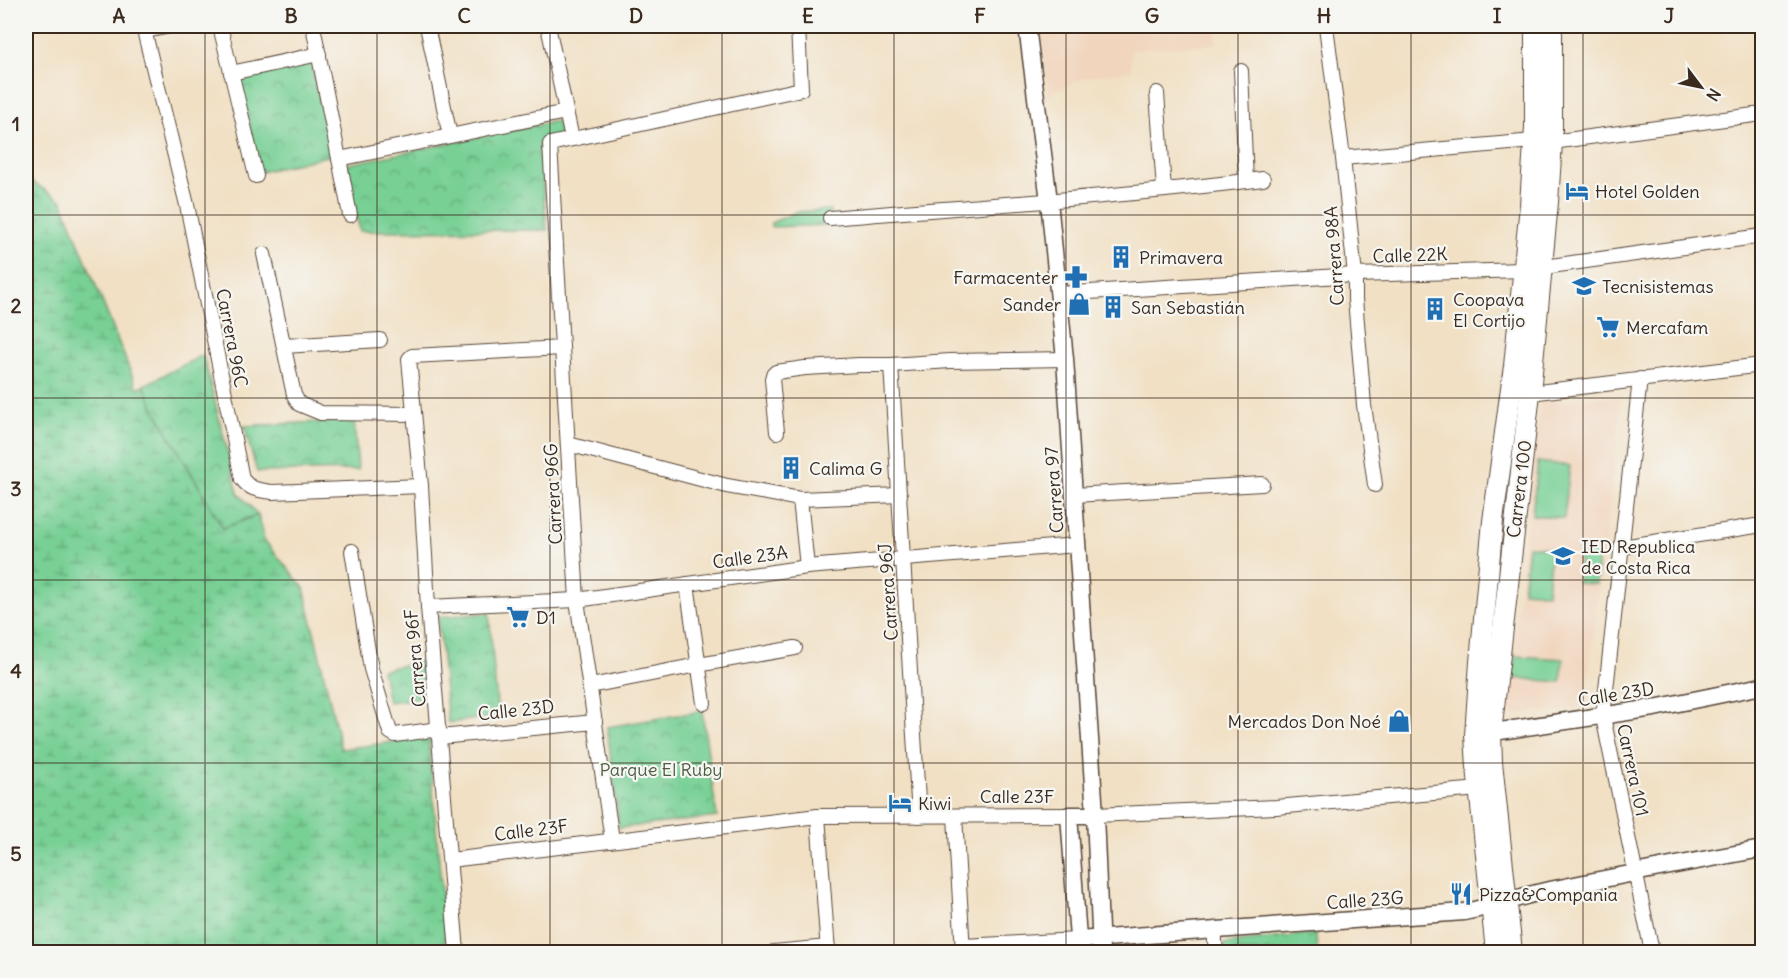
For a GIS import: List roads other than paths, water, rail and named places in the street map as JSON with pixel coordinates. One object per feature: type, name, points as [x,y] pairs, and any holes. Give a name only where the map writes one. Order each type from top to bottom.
[{"type":"main road","name":"Carrera 100","points":[[1535,26],[1543,142]]},
{"type":"main road","name":"Carrera 100","points":[[1512,952],[1499,903],[1479,789],[1483,734],[1530,393],[1533,269],[1552,26]]},
{"type":"main road","name":"Carrera 100","points":[[1496,952],[1499,903],[1492,762],[1483,734],[1480,662],[1493,520],[1514,366],[1533,269]]},
{"type":"street","points":[[144,28],[171,26]]},
{"type":"street","points":[[220,26],[256,176]]},
{"type":"street","points":[[314,26],[350,215]]},
{"type":"street","points":[[427,26],[450,136]]},
{"type":"street","points":[[548,26],[572,139],[801,89],[798,26]]},
{"type":"street","name":"Carrera 97","points":[[1027,26],[1049,201],[1065,359],[1095,815],[1101,946]]},
{"type":"street","name":"Carrera 98A","points":[[1326,26],[1344,158],[1364,405],[1375,484]]},
{"type":"street","name":"Carrera 96C","points":[[144,28],[187,205],[242,479],[254,490],[272,492],[421,486]]},
{"type":"street","points":[[231,73],[319,54]]},
{"type":"street","points":[[1241,71],[1246,181]]},
{"type":"street","points":[[1157,93],[1164,190]]},
{"type":"street","points":[[339,159],[566,112]]},
{"type":"street","points":[[1344,158],[1543,142],[1762,114]]},
{"type":"street","name":"Carrera 96G","points":[[572,139],[550,144],[577,600],[612,840]]},
{"type":"street","points":[[830,218],[1049,201],[1263,179]]},
{"type":"street","name":"Calle 22K","points":[[1058,294],[1355,275],[1533,269],[1762,236]]},
{"type":"street","points":[[264,254],[294,396],[299,404],[321,413],[414,414]]},
{"type":"street","points":[[284,346],[380,340]]},
{"type":"street","name":"Carrera 96F","points":[[457,952],[409,359],[412,356],[562,348]]},
{"type":"street","points":[[777,432],[772,379],[776,372],[805,368],[950,361],[1065,359]]},
{"type":"street","name":"Carrera 96J","points":[[891,365],[919,816]]},
{"type":"street","points":[[1530,393],[1762,365]]},
{"type":"street","name":"Carrera 101","points":[[1640,379],[1603,717],[1652,952]]},
{"type":"street","points":[[568,444],[727,486],[800,499],[900,495]]},
{"type":"street","points":[[1074,495],[1262,484]]},
{"type":"street","points":[[800,499],[807,567]]},
{"type":"street","points":[[1622,547],[1762,525]]},
{"type":"street","name":"Calle 23A","points":[[428,607],[577,600],[807,567],[1077,545]]},
{"type":"street","name":"Calle 23D","points":[[352,551],[371,669],[390,732],[394,735],[595,722]]},
{"type":"street","points":[[687,584],[704,703]]},
{"type":"street","points":[[590,686],[795,648]]},
{"type":"street","name":"Calle 23D","points":[[1483,734],[1603,717],[1762,686]]},
{"type":"street","name":"Calle 23F","points":[[450,860],[818,816],[1095,815],[1276,807],[1479,789]]},
{"type":"street","points":[[1069,815],[1078,946]]},
{"type":"street","points":[[774,952],[828,950],[818,816]]},
{"type":"street","points":[[955,816],[963,949]]},
{"type":"street","name":"Calle 23G","points":[[963,949],[1101,946],[1214,930],[1448,913],[1478,909],[1541,892],[1636,872],[1762,849]]},
{"type":"street","points":[[1214,930],[1216,952]]},
{"type":"place","name":"Hotel Golden","points":[[1577,191]]},
{"type":"place","name":"Primavera","points":[[1121,257]]},
{"type":"place","name":"Farmacenter","points":[[1076,277]]},
{"type":"place","name":"Tecnisistemas","points":[[1584,286]]},
{"type":"place","name":"Sander","points":[[1079,304]]},
{"type":"place","name":"San Sebastián","points":[[1113,307]]},
{"type":"place","name":"Coopava El Cortijo","points":[[1435,309]]},
{"type":"place","name":"Mercafam","points":[[1608,327]]},
{"type":"place","name":"Calima G","points":[[791,468]]},
{"type":"place","name":"IED Republica de Costa Rica","points":[[1563,556]]},
{"type":"place","name":"D1","points":[[518,617]]},
{"type":"place","name":"Mercados Don Noé","points":[[1399,721]]},
{"type":"place","name":"Kiwi","points":[[900,803]]},
{"type":"place","name":"Pizza&Compania","points":[[1461,894]]},
{"type":"park label","name":"Parque El Ruby","points":[[661,769]]}]
